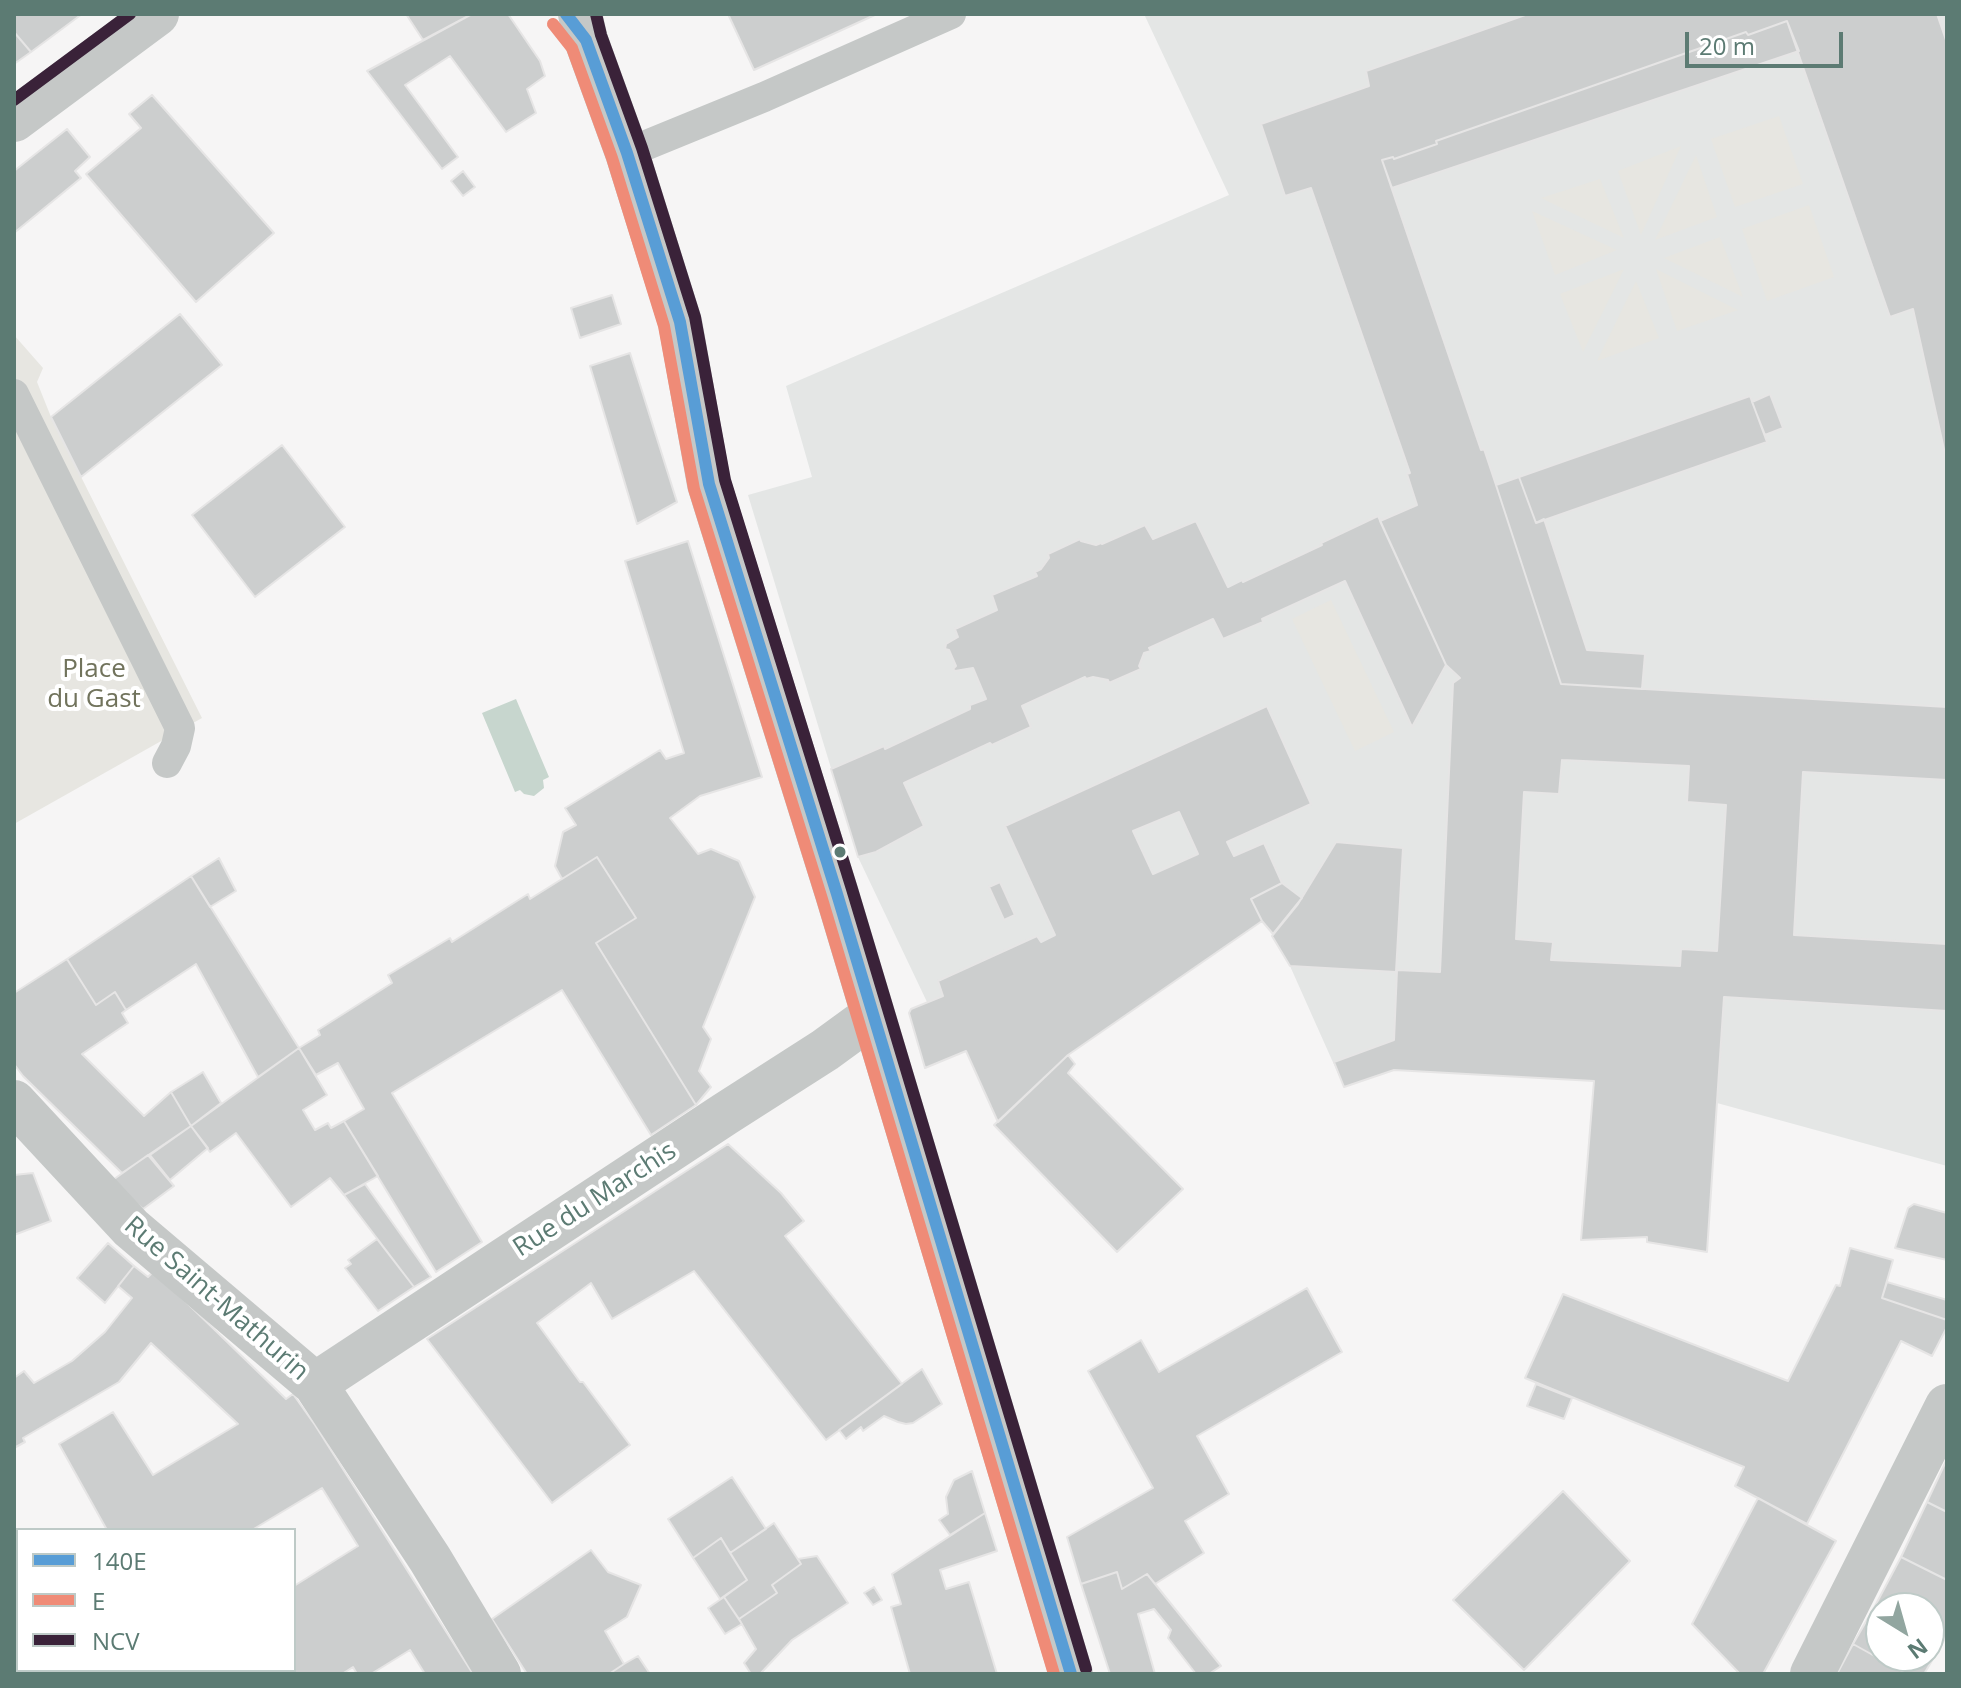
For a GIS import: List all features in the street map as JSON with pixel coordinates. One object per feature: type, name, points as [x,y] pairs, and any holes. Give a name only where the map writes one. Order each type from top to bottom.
[{"type":"street","points":[[14,120],[157,14]]},
{"type":"street","points":[[577,23],[627,153],[680,322],[709,484],[1071,1674]]},
{"type":"street","name":"Rue du Marchis","points":[[315,1384],[825,1050],[873,1015]]},
{"type":"street","name":"Rue Saint-Mathurin","points":[[14,1102],[131,1228],[315,1384],[430,1559],[499,1674]]},
{"type":"street","points":[[1812,1674],[1947,1406]]},
{"type":"lane","points":[[627,153],[764,97],[951,14]]},
{"type":"lane","points":[[14,394],[180,728],[176,746],[167,763]]},
{"type":"shaded area","points":[[1144,14],[1947,14],[1947,1166],[1717,1103],[1594,1081],[1394,1070],[1344,1087],[1290,966],[1273,934],[1262,921],[1068,1055],[998,1122],[966,1051],[925,1068],[909,1013],[927,1002],[858,857],[748,495],[812,477],[786,386],[1229,195]]},
{"type":"shaded area","points":[[516,699],[549,777],[543,780],[544,788],[534,796],[520,790],[515,792],[482,713]]},
{"type":"green space","points":[[1779,116],[1803,184],[1735,207],[1711,139]]},
{"type":"green space","points":[[1681,146],[1641,235],[1618,171]]},
{"type":"green space","points":[[1696,155],[1717,217],[1655,240]]},
{"type":"green space","points":[[1600,179],[1624,238],[1541,198]]},
{"type":"green space","points":[[1809,205],[1834,277],[1767,301],[1742,229]]},
{"type":"green space","points":[[1532,211],[1617,250],[1555,275]]},
{"type":"green space","points":[[1720,237],[1743,297],[1664,258]]},
{"type":"green space","points":[[1624,269],[1583,352],[1560,294]]},
{"type":"green space","points":[[1656,269],[1738,310],[1677,331]]},
{"type":"green space","points":[[1636,281],[1659,338],[1597,361]]},
{"type":"green space","name":"Place du Gast","points":[[14,335],[43,368],[37,382],[51,417],[202,718],[14,824]]},
{"type":"green space","points":[[1331,600],[1394,732],[1355,751],[1292,619]]},
{"type":"building","points":[[14,14],[82,14],[31,52],[14,32]]},
{"type":"building","points":[[406,14],[472,14],[423,40]]},
{"type":"building","points":[[472,14],[508,14],[540,61],[545,76],[527,89],[536,113],[506,132],[450,56],[405,85],[458,157],[442,169],[367,71]]},
{"type":"building","points":[[728,14],[877,14],[754,70]]},
{"type":"building","points":[[1528,14],[1937,14],[1947,43],[1947,463],[1913,309],[1890,317],[1787,21],[1748,35],[1746,32],[1436,141],[1437,144],[1394,159],[1382,160],[1481,450],[1484,449],[1561,684],[1947,707],[1947,780],[1803,772],[1794,935],[1947,944],[1947,1011],[1724,997],[1707,1252],[1647,1242],[1647,1237],[1581,1240],[1594,1081],[1394,1070],[1344,1087],[1334,1062],[1394,1040],[1397,970],[1440,972],[1453,683],[1460,678],[1446,665],[1380,521],[1417,505],[1407,474],[1410,473],[1311,188],[1285,196],[1261,124],[1369,86],[1366,71]],"holes":[[[1562,760],[1689,766],[1687,802],[1726,805],[1717,951],[1681,949],[1680,966],[1551,960],[1553,942],[1516,939],[1524,792],[1559,794]]]},
{"type":"building","points":[[1787,21],[1799,51],[1392,188],[1382,160],[1394,159],[1437,144],[1436,141],[1746,32],[1748,35]]},
{"type":"building","points":[[14,32],[31,52],[14,64]]},
{"type":"building","points":[[152,95],[274,233],[196,302],[86,174],[141,128],[129,114]]},
{"type":"building","points":[[67,129],[90,157],[75,171],[81,178],[14,233],[14,171]]},
{"type":"building","points":[[463,171],[475,187],[463,196],[451,181]]},
{"type":"building","points":[[612,295],[621,324],[580,338],[571,308]]},
{"type":"building","points":[[180,314],[222,365],[81,477],[51,417]]},
{"type":"building","points":[[630,353],[677,502],[637,524],[590,366]]},
{"type":"building","points":[[1770,394],[1783,428],[1765,435],[1752,402]]},
{"type":"building","points":[[1750,396],[1767,442],[1536,523],[1519,477]]},
{"type":"building","points":[[282,445],[345,527],[255,597],[192,515]]},
{"type":"building","points":[[1519,477],[1536,523],[1544,519],[1587,650],[1645,654],[1642,689],[1561,684],[1496,485]]},
{"type":"building","points":[[1378,516],[1446,665],[1412,727],[1345,581],[1223,639],[1213,619],[1149,648],[1151,651],[1144,653],[1139,666],[1141,669],[1109,683],[1108,680],[1085,677],[1022,706],[1031,727],[904,783],[924,826],[876,852],[858,857],[831,769],[884,746],[885,749],[986,699],[973,668],[953,669],[956,666],[949,650],[945,649],[946,644],[958,637],[955,629],[997,610],[992,595],[1037,576],[1035,572],[1049,558],[1048,554],[1080,539],[1102,544],[1145,525],[1153,539],[1196,521],[1228,587]]},
{"type":"building","points":[[688,541],[762,777],[700,796],[670,818],[698,854],[711,849],[739,861],[755,897],[703,1027],[711,1039],[699,1071],[711,1087],[696,1105],[596,943],[636,918],[597,857],[562,879],[555,866],[563,832],[576,825],[565,808],[660,750],[666,759],[684,753],[625,561]]},
{"type":"building","points":[[1267,706],[1311,804],[1227,842],[1234,856],[1264,843],[1282,883],[1251,899],[1262,921],[1068,1055],[998,1122],[966,1051],[925,1068],[909,1013],[911,1009],[943,996],[938,981],[1037,936],[1041,942],[1055,935],[1005,826]],"holes":[[[1179,812],[1198,854],[1153,874],[1133,831]]]},
{"type":"building","points":[[1336,842],[1403,848],[1396,972],[1290,966],[1272,936],[1298,904]]},
{"type":"building","points":[[597,857],[636,918],[596,943],[696,1105],[651,1135],[562,990],[392,1093],[482,1242],[436,1272],[344,1121],[364,1109],[338,1063],[316,1075],[299,1048],[320,1035],[318,1030],[392,983],[388,975],[450,938],[452,942],[528,894],[530,899]]},
{"type":"building","points":[[219,858],[236,891],[210,907],[191,876]]},
{"type":"building","points":[[191,876],[299,1048],[258,1077],[196,964],[126,1010],[115,992],[96,1005],[67,959]]},
{"type":"building","points":[[1000,882],[1015,915],[1004,920],[989,887]]},
{"type":"building","points":[[1282,883],[1302,898],[1273,934],[1251,899]]},
{"type":"building","points":[[67,959],[96,1005],[115,992],[126,1010],[122,1013],[128,1023],[82,1054],[144,1116],[171,1092],[191,1126],[122,1173],[14,1064],[14,993]]},
{"type":"building","points":[[299,1048],[327,1095],[303,1110],[315,1130],[328,1123],[331,1128],[344,1121],[378,1176],[344,1195],[330,1178],[291,1207],[236,1133],[210,1152],[191,1126]]},
{"type":"building","points":[[1068,1055],[1075,1064],[1068,1073],[1183,1189],[1117,1252],[994,1125]]},
{"type":"building","points":[[203,1072],[221,1103],[191,1126],[171,1092]]},
{"type":"building","points":[[191,1126],[208,1148],[170,1180],[150,1155]]},
{"type":"building","points":[[728,1144],[781,1193],[804,1221],[785,1236],[902,1384],[826,1440],[694,1271],[612,1319],[591,1283],[537,1323],[630,1445],[552,1503],[427,1339]]},
{"type":"building","points":[[148,1155],[174,1186],[143,1209],[110,1182]]},
{"type":"building","points":[[33,1173],[51,1221],[14,1235],[14,1175]]},
{"type":"building","points":[[365,1184],[431,1277],[414,1287],[344,1195]]},
{"type":"building","points":[[1914,1204],[1947,1213],[1947,1260],[1895,1248],[1908,1208]]},
{"type":"building","points":[[377,1239],[414,1287],[378,1311],[345,1268],[351,1264],[348,1260]]},
{"type":"building","points":[[108,1243],[134,1266],[105,1303],[77,1278]]},
{"type":"building","points":[[1850,1248],[1893,1260],[1882,1298],[1947,1320],[1947,1327],[1932,1356],[1901,1341],[1807,1524],[1735,1486],[1744,1467],[1525,1378],[1563,1294],[1788,1381],[1836,1285],[1840,1286]]},
{"type":"building","points":[[134,1266],[148,1277],[154,1271],[286,1399],[293,1394],[473,1674],[425,1674],[410,1650],[371,1674],[357,1674],[353,1667],[342,1674],[35,1674],[296,1672],[296,1585],[358,1546],[322,1488],[255,1528],[106,1528],[59,1444],[113,1412],[153,1475],[238,1424],[151,1343],[119,1382],[23,1438],[25,1442],[14,1448],[14,1378],[24,1371],[34,1383],[72,1361],[105,1332],[132,1298],[118,1286]]},
{"type":"building","points":[[1887,1282],[1947,1300],[1947,1320],[1882,1298]]},
{"type":"building","points":[[1307,1288],[1342,1352],[1197,1436],[1229,1494],[1185,1521],[1204,1553],[1155,1584],[1147,1574],[1122,1589],[1117,1572],[1081,1584],[1067,1537],[1153,1488],[1088,1371],[1141,1340],[1159,1372]]},
{"type":"building","points":[[922,1369],[942,1404],[913,1423],[906,1424],[884,1416],[863,1431],[861,1427],[846,1439],[839,1430]]},
{"type":"building","points":[[1536,1384],[1572,1398],[1564,1419],[1527,1406]]},
{"type":"building","points":[[1947,1459],[1947,1512],[1927,1502]]},
{"type":"building","points":[[972,1471],[985,1513],[950,1535],[939,1520],[948,1514],[946,1497],[954,1480]]},
{"type":"building","points":[[732,1477],[766,1529],[730,1553],[721,1538],[693,1558],[668,1519]]},
{"type":"building","points":[[1563,1491],[1630,1561],[1524,1670],[1453,1600]]},
{"type":"building","points":[[1758,1498],[1836,1541],[1763,1674],[1740,1674],[1692,1624]]},
{"type":"building","points":[[1927,1502],[1947,1512],[1947,1580],[1901,1557]]},
{"type":"building","points":[[985,1513],[997,1551],[940,1570],[946,1589],[969,1582],[997,1674],[910,1674],[891,1607],[901,1604],[892,1574]]},
{"type":"building","points":[[774,1523],[801,1564],[772,1585],[777,1593],[739,1619],[724,1597],[747,1580],[730,1553]]},
{"type":"building","points":[[721,1538],[747,1580],[720,1599],[693,1558]]},
{"type":"building","points":[[591,1550],[608,1572],[641,1585],[627,1617],[605,1631],[624,1664],[609,1674],[527,1674],[492,1619]]},
{"type":"building","points":[[817,1556],[848,1603],[792,1640],[760,1674],[751,1674],[744,1663],[756,1649],[739,1619],[777,1593],[772,1585],[801,1564],[798,1559]]},
{"type":"building","points":[[1901,1557],[1947,1580],[1945,1638],[1945,1592],[1882,1592]]},
{"type":"building","points":[[1117,1572],[1122,1589],[1147,1574],[1221,1666],[1209,1674],[1196,1674],[1168,1638],[1171,1630],[1154,1609],[1138,1614],[1155,1674],[1110,1674],[1081,1584]]},
{"type":"building","points":[[874,1587],[882,1600],[873,1605],[864,1593]]},
{"type":"building","points":[[724,1597],[742,1624],[725,1634],[708,1608]]},
{"type":"building","points":[[1865,1623],[1865,1651],[1853,1644]]},
{"type":"building","points":[[1853,1644],[1865,1651],[1865,1672],[1907,1674],[1837,1674]]},
{"type":"building","points":[[638,1656],[650,1674],[609,1674],[624,1664]]},
{"type":"transit line","name":"NCV","points":[[14,100],[130,14]]},
{"type":"transit line","name":"140E","points":[[566,14],[586,40],[627,153],[680,322],[709,484],[837,894],[1071,1674]]},
{"type":"transit line","name":"NCV","points":[[596,14],[695,317],[725,480],[852,889],[1086,1669]]},
{"type":"transit line","name":"E","points":[[553,24],[572,48],[612,158],[664,326],[694,489],[822,899],[1054,1674]]}]
